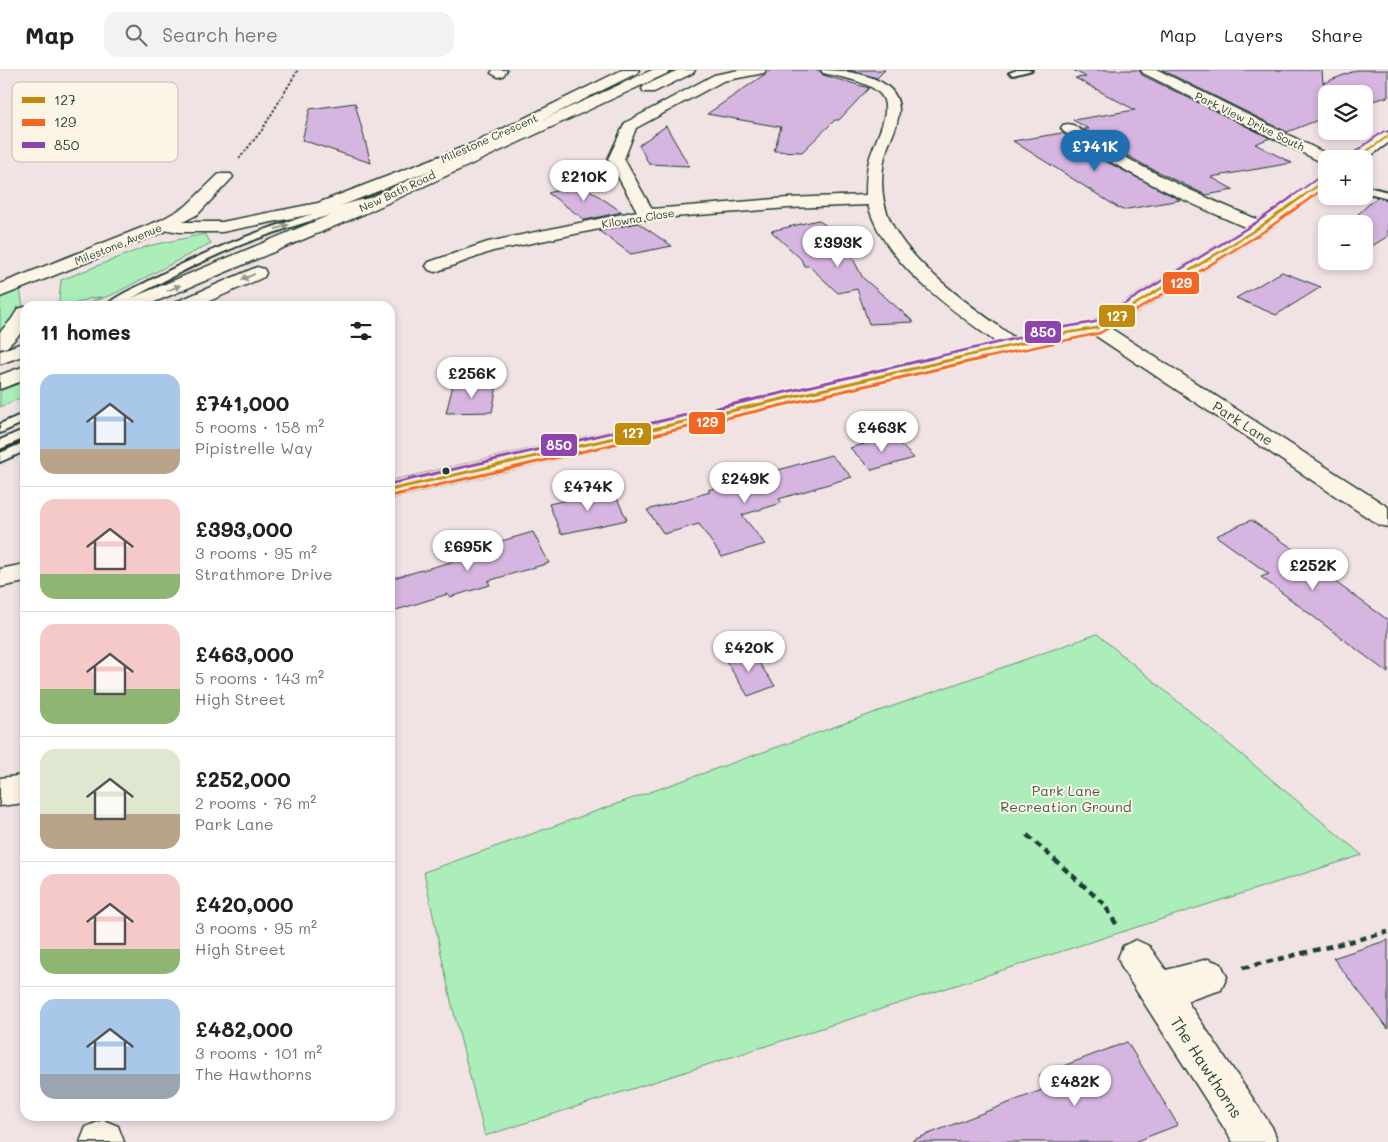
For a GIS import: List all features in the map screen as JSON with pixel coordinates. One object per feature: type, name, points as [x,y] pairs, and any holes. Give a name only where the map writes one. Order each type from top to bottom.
[{"type":"street","name":"Milestone Crescent","points":[[167,224],[180,227],[222,227],[322,208],[479,146],[632,70]]},
{"type":"street","name":"New Bath Road","points":[[141,301],[388,196],[663,70]]},
{"type":"street","name":"New Bath Road","points":[[391,212],[688,70]]},
{"type":"street","points":[[647,214],[616,159],[630,126],[719,78],[759,70]]},
{"type":"street","points":[[828,70],[866,80],[887,93],[893,109],[876,159],[875,200],[889,232],[911,261],[934,285],[1013,346]]},
{"type":"street","name":"Park View Drive South","points":[[1148,70],[1318,155]]},
{"type":"street","points":[[1068,136],[1087,142],[1178,193],[1260,227]]},
{"type":"street","points":[[1369,150],[1388,136]]},
{"type":"street","name":"Milestone Avenue","points":[[0,291],[167,224],[192,210],[225,178]]},
{"type":"street","points":[[395,489],[1097,328],[1260,227],[1318,186]]},
{"type":"street","points":[[1159,199],[1178,193]]},
{"type":"street","name":"Kilowna Close","points":[[435,266],[488,247],[647,214],[788,203],[875,200]]},
{"type":"street","points":[[194,301],[274,266]]},
{"type":"street","points":[[22,283],[30,289],[29,301]]},
{"type":"street","points":[[0,343],[20,323]]},
{"type":"street","name":"Park Lane","points":[[1097,328],[1388,519]]},
{"type":"street","points":[[0,358],[20,350]]},
{"type":"street","points":[[0,383],[20,374]]},
{"type":"street","points":[[0,578],[20,575]]},
{"type":"street","points":[[0,792],[20,790]]},
{"type":"street","name":"The Hawthorns","points":[[1136,958],[1257,1142]]},
{"type":"street","points":[[1158,991],[1208,977]]},
{"type":"lane","points":[[1012,73],[1028,70]]},
{"type":"lane","points":[[1373,191],[1388,195]]},
{"type":"lane","points":[[119,301],[155,280],[232,245],[302,220],[388,196]]},
{"type":"lane","points":[[0,429],[20,420]]},
{"type":"lane","points":[[0,445],[20,436]]},
{"type":"lane","points":[[0,458],[20,448]]},
{"type":"path","points":[[225,178],[262,130],[298,70]]},
{"type":"path","points":[[1027,834],[1104,904],[1136,958]]},
{"type":"path","points":[[1208,977],[1388,932]]},
{"type":"green space","points":[[205,234],[211,243],[97,301],[93,301],[102,297],[83,301],[59,301],[61,280],[148,246]]},
{"type":"green space","points":[[20,289],[22,301],[20,301],[20,312],[17,318],[0,331],[0,296]]},
{"type":"green space","points":[[20,383],[20,398],[0,407],[0,391]]},
{"type":"green space","name":"Park Lane Recreation Ground","points":[[1097,634],[1362,855],[485,1136],[451,1001],[424,872]]},
{"type":"building","points":[[771,70],[819,70],[823,75],[869,88],[839,120],[835,120],[802,152],[774,151],[781,127],[707,114]]},
{"type":"building","points":[[847,70],[885,70],[877,78]]},
{"type":"building","points":[[1073,70],[1139,70],[1142,75],[1270,138],[1255,144],[1292,163],[1211,177],[1234,190],[1206,195],[1144,165],[1083,129],[1089,129],[1073,120],[1135,110],[1075,78],[1086,77]]},
{"type":"building","points":[[1162,70],[1322,70],[1323,83],[1357,70],[1388,70],[1388,97],[1373,101],[1373,85],[1318,85],[1318,120],[1287,132]]},
{"type":"building","points":[[355,103],[371,163],[302,140],[310,109]]},
{"type":"building","points":[[666,126],[689,166],[649,164],[639,145]]},
{"type":"building","points":[[1062,133],[1107,162],[1180,200],[1122,210],[1013,141]]},
{"type":"building","points":[[581,184],[622,212],[585,220],[548,193]]},
{"type":"building","points":[[1377,197],[1388,200],[1388,236],[1373,245],[1373,215],[1357,215],[1368,205],[1373,205],[1373,201]]},
{"type":"building","points":[[818,220],[841,236],[863,278],[914,322],[869,324],[857,289],[838,293],[809,266],[804,266],[801,259],[771,231]]},
{"type":"building","points":[[638,223],[672,246],[631,254],[599,231]]},
{"type":"building","points":[[1282,272],[1321,287],[1276,315],[1236,298]]},
{"type":"building","points":[[453,385],[497,385],[492,412],[446,413]]},
{"type":"building","points":[[892,436],[914,458],[872,470],[850,448]]},
{"type":"building","points":[[831,455],[852,477],[779,499],[782,503],[742,515],[765,544],[722,557],[699,524],[664,534],[647,510],[710,492],[708,490]]},
{"type":"building","points":[[613,490],[627,520],[561,534],[549,504]]},
{"type":"building","points":[[1251,520],[1295,550],[1292,551],[1388,620],[1388,673],[1261,577],[1269,574],[1216,536]]},
{"type":"building","points":[[533,532],[549,563],[488,581],[490,585],[450,597],[448,594],[395,610],[395,578],[487,552],[484,546]]},
{"type":"building","points":[[750,650],[775,686],[748,696],[724,658]]},
{"type":"building","points":[[1388,940],[1388,1029],[1333,958]]},
{"type":"building","points":[[1127,1042],[1178,1125],[1134,1142],[913,1142],[913,1140],[1047,1088],[1039,1075]]},
{"type":"transit line","name":"850","points":[[1358,150],[1384,131]]},
{"type":"transit line","name":"127","points":[[1369,150],[1388,136]]},
{"type":"transit line","name":"850","points":[[395,483],[1065,327],[1095,322],[1257,222],[1318,178]]},
{"type":"transit line","name":"127","points":[[395,489],[1066,333],[1097,328],[1260,227],[1318,186]]},
{"type":"transit line","name":"129","points":[[395,495],[1067,339],[1100,333],[1263,232],[1318,193]]}]
